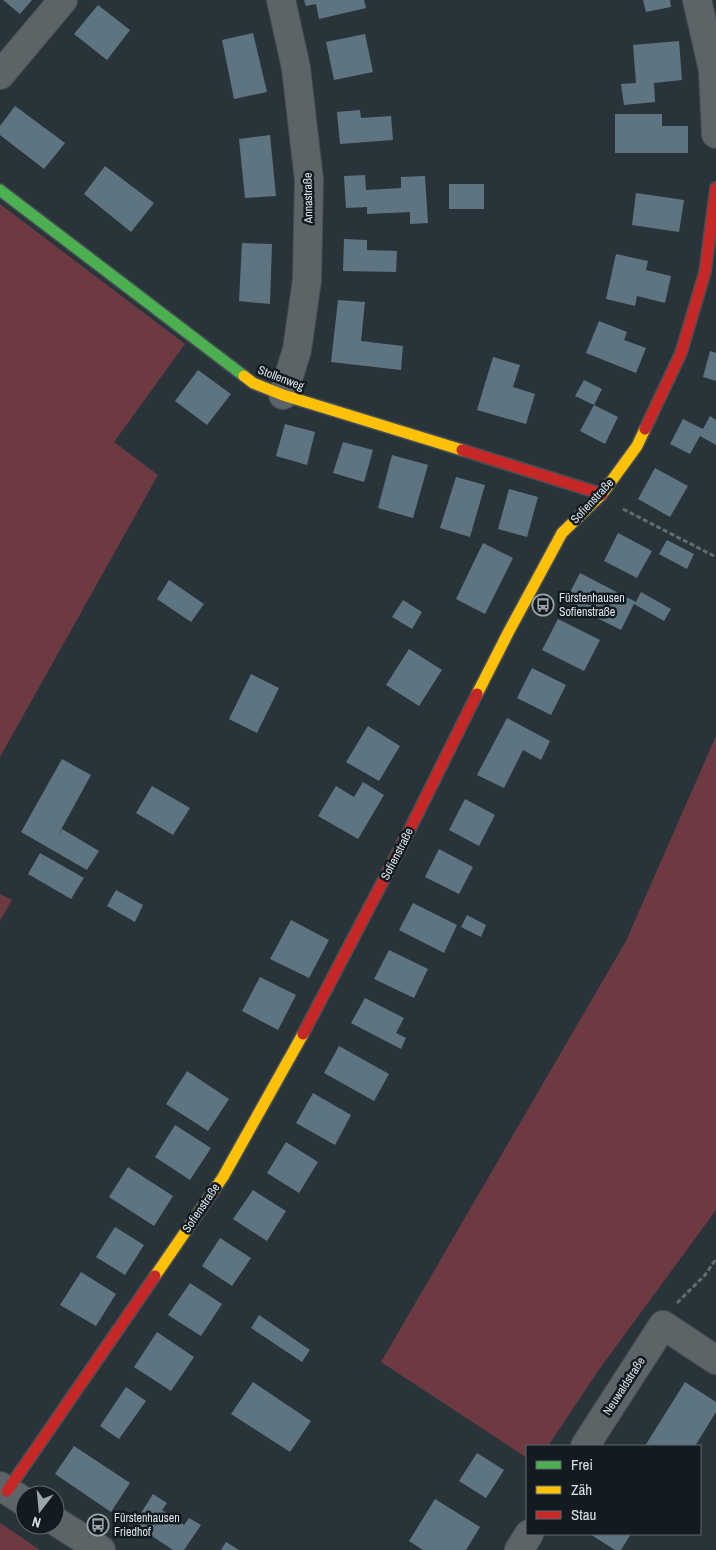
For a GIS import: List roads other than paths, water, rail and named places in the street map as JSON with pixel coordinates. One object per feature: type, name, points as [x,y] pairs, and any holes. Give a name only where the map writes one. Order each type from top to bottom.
[{"type":"street","points":[[0,75],[63,0]]},
{"type":"street","name":"Annastraße","points":[[281,0],[296,68],[309,180],[307,280],[297,350],[283,394]]},
{"type":"street","points":[[697,0],[713,70],[716,134]]},
{"type":"street","name":"Sofienstraße","points":[[11,1493],[223,1177],[294,1052],[404,841],[508,633],[562,533],[602,494],[637,446],[681,353],[705,272],[716,188]]},
{"type":"street","name":"Stollenweg","points":[[0,190],[252,383],[602,494]]},
{"type":"street","name":"Neuwaldstraße","points":[[586,1445],[662,1325],[716,1360]]},
{"type":"street","points":[[65,1527],[101,1550]]},
{"type":"street","points":[[519,1550],[528,1535]]},
{"type":"place","name":"Fürstenhausen Sofienstraße","points":[[543,605]]},
{"type":"place","name":"Fürstenhausen Friedhof","points":[[98,1525]]}]
